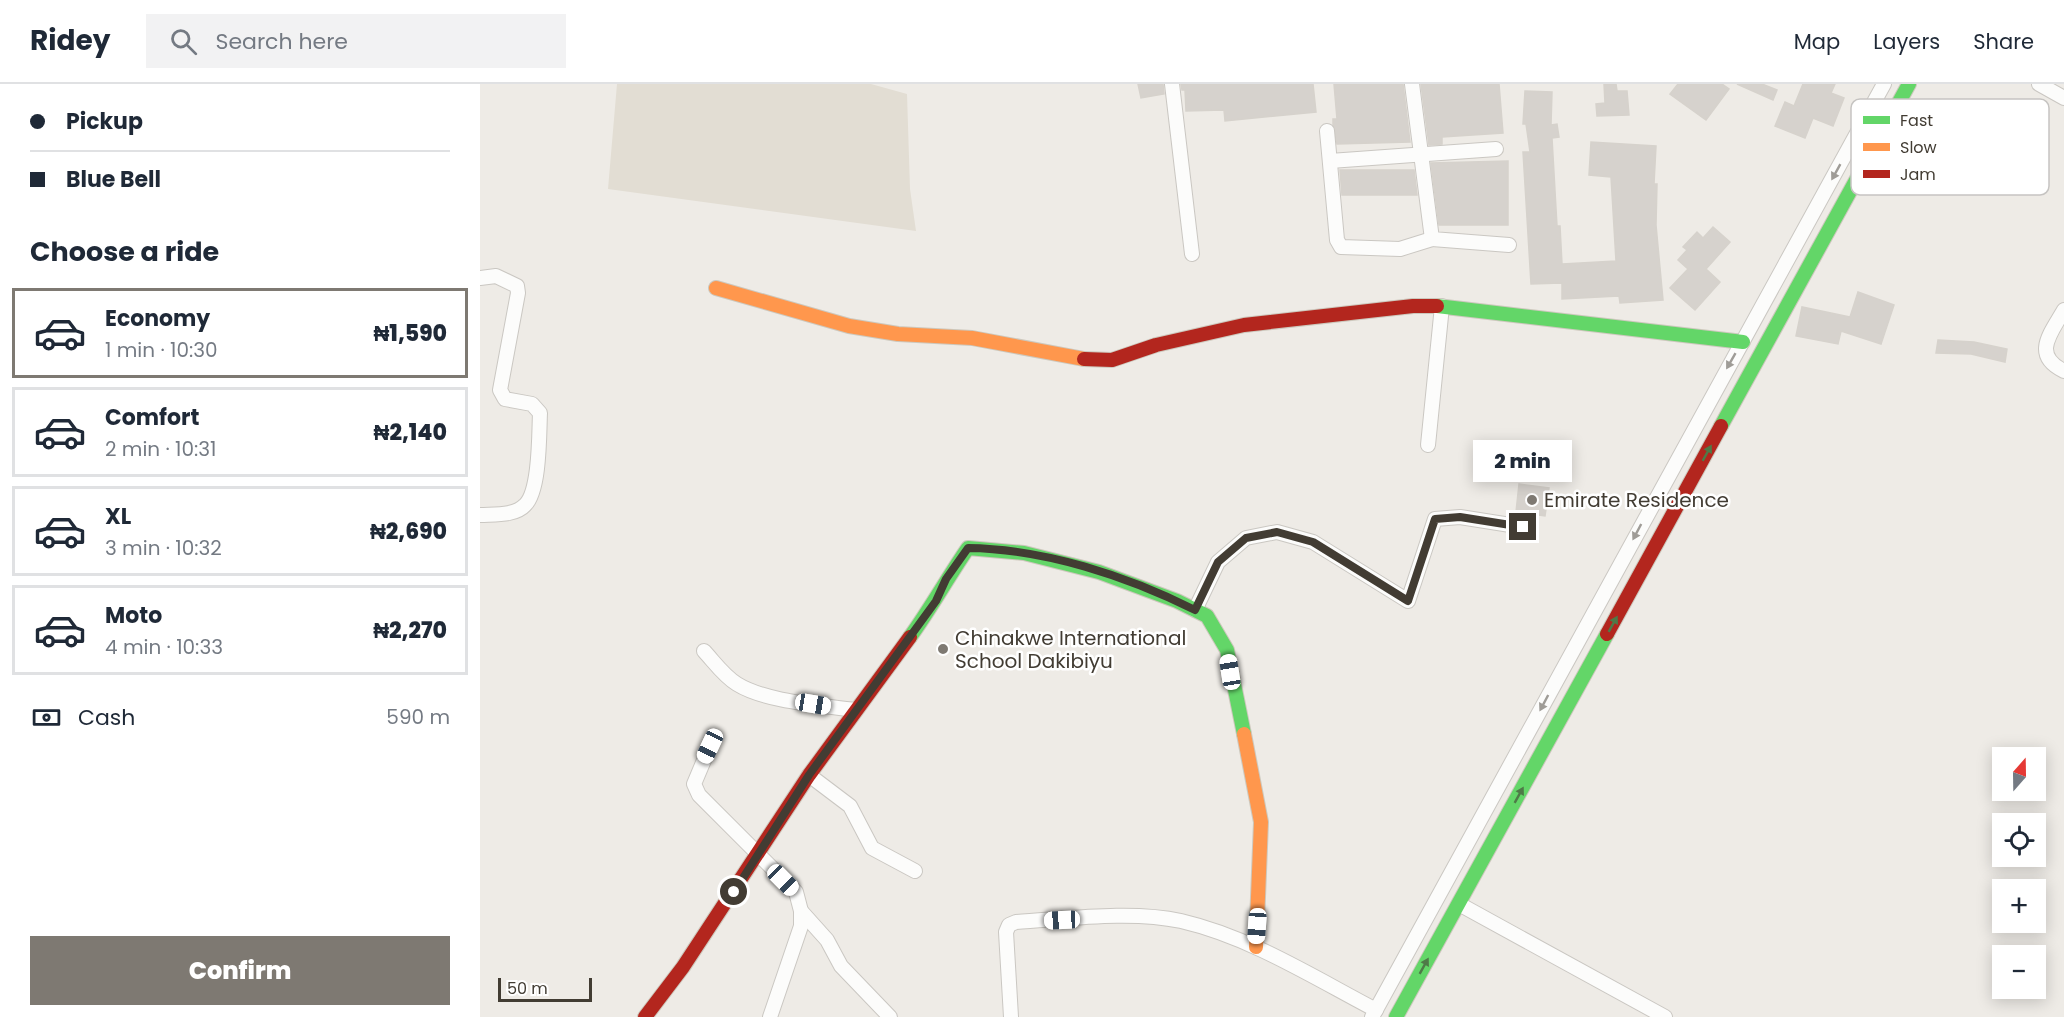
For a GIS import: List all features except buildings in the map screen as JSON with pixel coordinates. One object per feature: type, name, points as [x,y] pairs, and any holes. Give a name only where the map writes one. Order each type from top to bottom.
[{"type":"street","points":[[1172,84],[1192,254]]},
{"type":"street","points":[[1412,84],[1432,239]]},
{"type":"street","points":[[1876,99],[1884,84]]},
{"type":"street","points":[[1901,99],[1909,84]]},
{"type":"street","points":[[2039,84],[2064,98]]},
{"type":"street","points":[[1327,131],[1337,240],[1341,247],[1400,249],[1432,239],[1509,245]]},
{"type":"street","points":[[1011,1017],[1006,932],[1009,925],[1016,922],[1147,918],[1168,920],[1216,932],[1256,947],[1374,1014],[1697,420],[1743,342],[1851,144]]},
{"type":"street","points":[[1329,161],[1421,152],[1496,148]]},
{"type":"street","points":[[1396,1017],[1851,190]]},
{"type":"street","points":[[480,278],[496,276],[518,286],[519,292],[500,390],[505,399],[532,404],[540,413],[533,493],[525,506],[513,513],[480,515]]},
{"type":"street","points":[[716,288],[849,326],[898,334],[972,338],[1081,359],[1112,360],[1147,347],[1244,325],[1368,310],[1442,306],[1743,342]]},
{"type":"street","points":[[1428,445],[1442,306]]},
{"type":"street","points":[[2064,309],[2046,344],[2045,353],[2048,361],[2064,371]]},
{"type":"street","points":[[1195,610],[1218,562],[1246,538],[1277,532],[1313,542],[1408,601],[1435,519],[1460,517],[1523,527]]},
{"type":"street","points":[[645,1017],[683,967],[759,855],[809,775],[936,601],[946,579],[968,548],[1024,553],[1100,572],[1207,616],[1227,650],[1261,822],[1256,947]]},
{"type":"street","points":[[704,651],[728,678],[740,686],[781,698],[855,710]]},
{"type":"street","points":[[710,746],[696,775],[694,784],[699,795],[796,892],[801,911],[801,926],[770,1017]]},
{"type":"street","points":[[809,775],[850,806],[872,848],[915,871]]},
{"type":"street","points":[[1459,903],[1665,1017]]},
{"type":"street","points":[[801,911],[827,940],[841,966],[890,1017]]},
{"type":"street","points":[[1389,983],[1409,993]]},
{"type":"shaded area","points":[[617,84],[871,84],[907,94],[910,189],[916,231],[608,189]]},
{"type":"traffic: fast","points":[[1901,99],[1909,84]]},
{"type":"traffic: fast","points":[[1721,426],[1851,190]]},
{"type":"traffic: fast","points":[[1437,306],[1743,342]]},
{"type":"traffic: fast","points":[[910,637],[968,548],[1024,553],[1099,572],[1177,601],[1207,616],[1227,650],[1244,734]]},
{"type":"traffic: fast","points":[[1396,1017],[1607,634]]},
{"type":"traffic: slow","points":[[716,288],[849,326],[898,334],[972,338],[1084,359]]},
{"type":"traffic: slow","points":[[1244,734],[1261,822],[1256,947]]},
{"type":"traffic: jam","points":[[1084,359],[1112,360],[1156,345],[1244,325],[1413,306],[1437,306]]},
{"type":"traffic: jam","points":[[1607,634],[1721,426]]},
{"type":"traffic: jam","points":[[645,1017],[683,967],[809,775],[910,637]]},
{"type":"place","name":"Emirate Residence","points":[[1532,500]]},
{"type":"place","name":"Chinakwe International School Dakibiyu","points":[[943,649]]},
{"type":"route","points":[[734,892],[809,775],[936,601],[946,579],[968,548],[992,548],[1024,553],[1100,572],[1195,610],[1218,562],[1246,538],[1277,532],[1313,542],[1408,601],[1435,519],[1460,517],[1523,527]]}]
